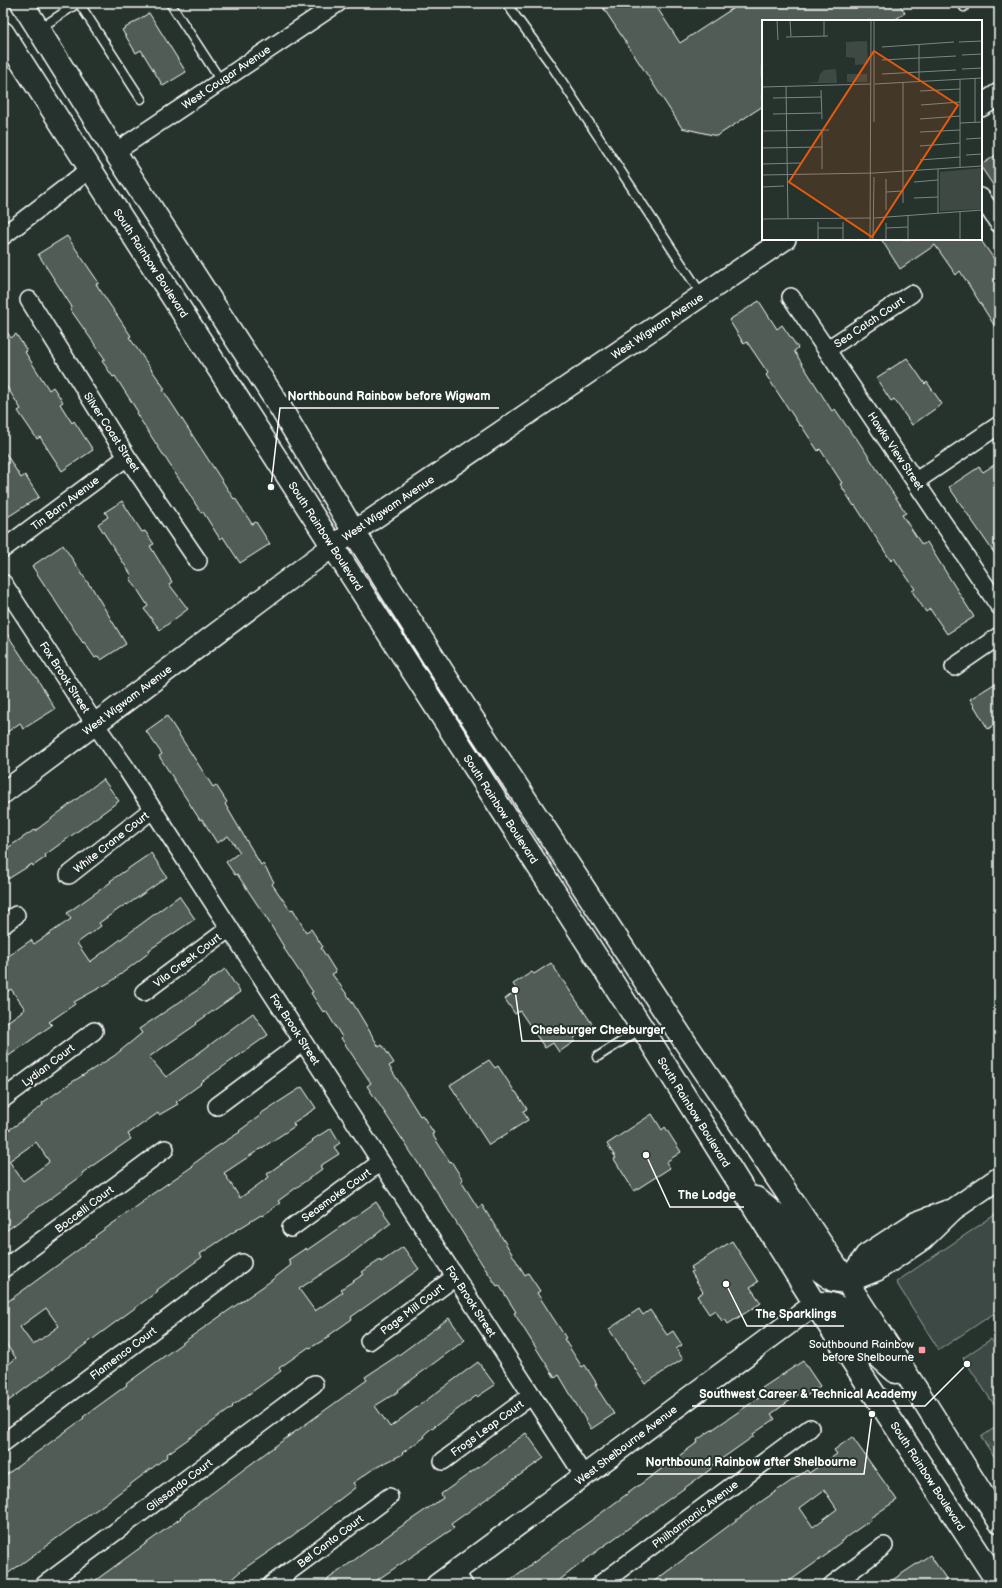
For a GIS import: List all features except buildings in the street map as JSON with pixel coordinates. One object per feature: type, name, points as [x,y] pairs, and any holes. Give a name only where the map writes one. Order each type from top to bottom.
[{"type":"main road","points":[[22,3],[115,152],[280,407],[354,532],[461,702],[681,1036],[847,1282],[999,1521]]},
{"type":"main road","points":[[8,40],[34,60],[80,130],[96,144],[115,152]]},
{"type":"main road","name":"South Rainbow Boulevard","points":[[8,40],[642,1028],[815,1304],[995,1575]]},
{"type":"main road","points":[[90,169],[105,172],[157,245],[187,264]]},
{"type":"main road","points":[[499,806],[542,845],[571,889],[587,894]]},
{"type":"main road","points":[[580,932],[597,938],[610,948],[631,980],[681,1036]]},
{"type":"main road","points":[[739,1185],[790,1228],[814,1263],[827,1276],[833,1280],[847,1282]]},
{"type":"main road","points":[[815,1304],[824,1302],[833,1304],[843,1311],[868,1346],[920,1395]]},
{"type":"street","name":"West Cougar Avenue","points":[[115,152],[338,3]]},
{"type":"street","points":[[982,105],[999,94]]},
{"type":"street","points":[[3,236],[90,169]]},
{"type":"street","points":[[982,198],[999,224]]},
{"type":"street","name":"West Wigwam Avenue","points":[[3,793],[333,546],[784,240]]},
{"type":"street","name":"Sea Catch Court","points":[[828,349],[911,294]]},
{"type":"street","name":"Hawks View Street","points":[[792,297],[999,606]]},
{"type":"street","name":"Silver Coast Street","points":[[29,300],[127,457],[198,561]]},
{"type":"street","points":[[916,480],[999,425]]},
{"type":"street","name":"Tin Barn Avenue","points":[[3,549],[127,457]]},
{"type":"street","name":"Fox Brook Street","points":[[3,583],[95,724],[153,809],[584,1476]]},
{"type":"street","points":[[954,667],[999,636]]},
{"type":"street","name":"White Crane Court","points":[[69,875],[153,809]]},
{"type":"street","name":"Vila Creek Court","points":[[144,992],[230,928]]},
{"type":"street","name":"Lydian Court","points":[[3,1098],[94,1031]]},
{"type":"street","points":[[217,1106],[303,1042]]},
{"type":"street","name":"Boccelli Court","points":[[3,1269],[165,1149]]},
{"type":"street","name":"Seasmoke Court","points":[[291,1228],[381,1162]]},
{"type":"street","points":[[847,1282],[873,1273],[923,1239],[954,1209],[999,1178]]},
{"type":"street","name":"Flamenco Court","points":[[3,1443],[242,1263]]},
{"type":"street","name":"Page Mill Court","points":[[369,1341],[455,1277]]},
{"type":"street","name":"West Shelbourne Avenue","points":[[437,1585],[459,1578],[584,1476],[815,1304]]},
{"type":"street","name":"Glissando Court","points":[[44,1585],[314,1384]]},
{"type":"street","name":"Frogs Leap Court","points":[[443,1461],[532,1395]]},
{"type":"street","name":"Philharmonic Avenue","points":[[600,1585],[810,1428]]},
{"type":"street","name":"Bel Canto Court","points":[[271,1585],[389,1497]]},
{"type":"street","points":[[832,1585],[884,1546]]},
{"type":"lane","points":[[38,29],[79,3],[141,99]]},
{"type":"lane","points":[[170,3],[221,81]]},
{"type":"lane","points":[[506,3],[550,63],[702,296]]},
{"type":"lane","points":[[597,1057],[642,1028]]},
{"type":"green space","points":[[999,1212],[999,1310],[939,1350],[896,1282]]},
{"type":"green space","points":[[991,1339],[999,1350],[999,1403],[995,1406],[963,1358]]},
{"type":"green space","points":[[999,1425],[999,1464],[981,1437]]},
{"type":"place","name":"Northbound Rainbow before Wigwam","points":[[271,487]]},
{"type":"place","name":"Cheeburger Cheeburger","points":[[515,990]]},
{"type":"place","name":"The Lodge","points":[[646,1155]]},
{"type":"place","name":"The Sparklings","points":[[726,1284]]},
{"type":"place","name":"Southbound Rainbow before Shelbourne","points":[[922,1350]]},
{"type":"place","name":"Southwest Career & Technical Academy","points":[[967,1364]]},
{"type":"place","name":"Northbound Rainbow after Shelbourne","points":[[872,1414]]}]
